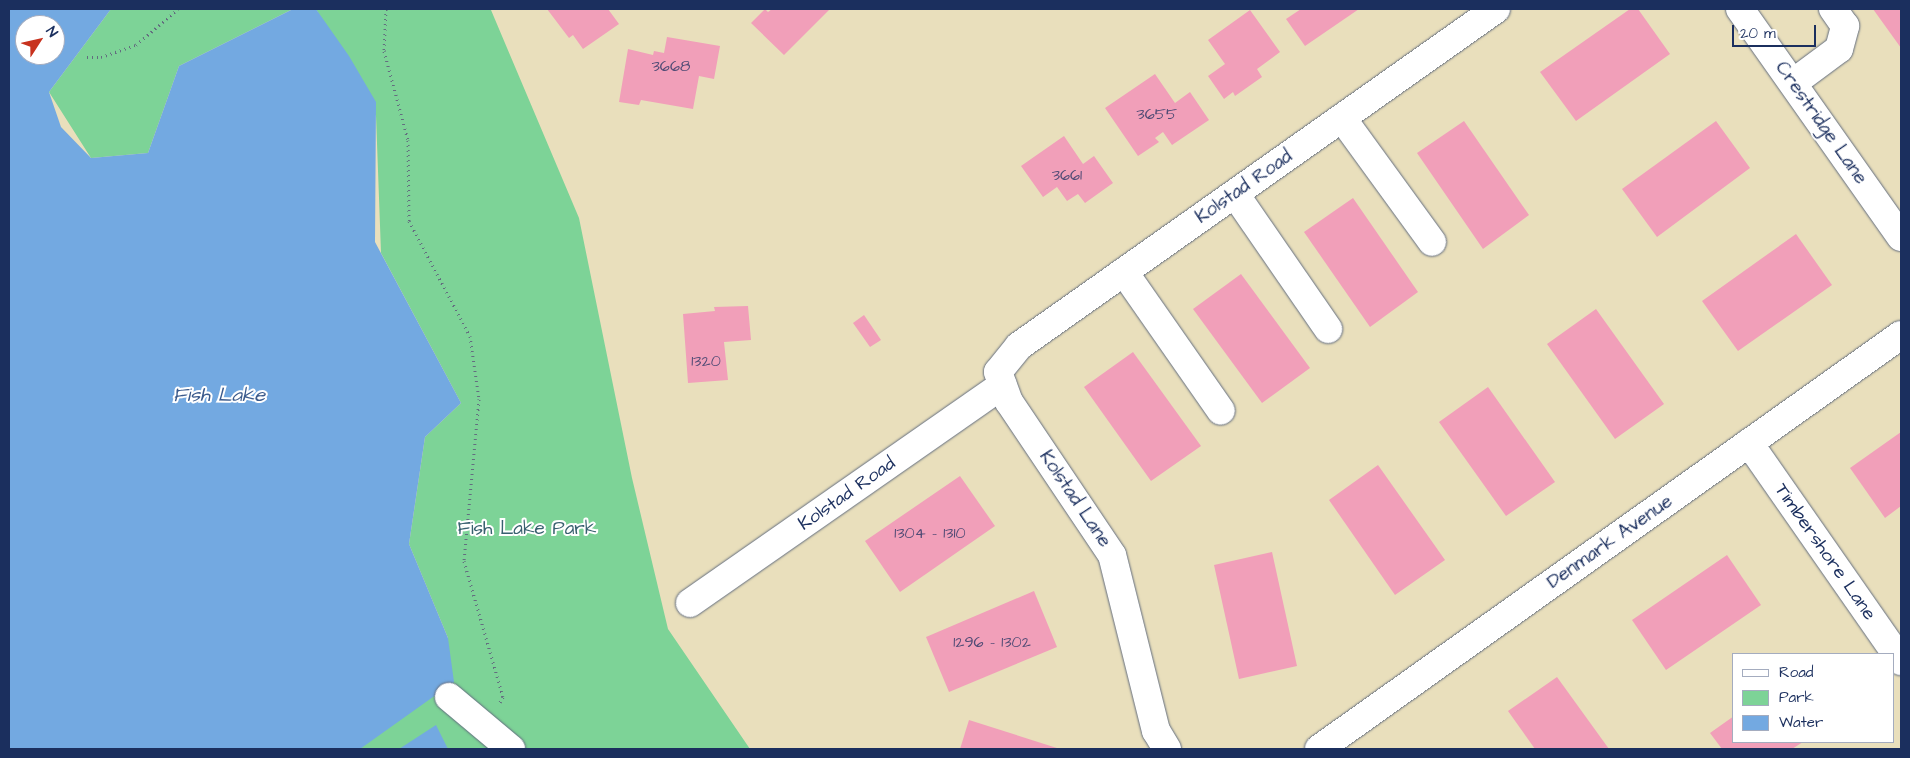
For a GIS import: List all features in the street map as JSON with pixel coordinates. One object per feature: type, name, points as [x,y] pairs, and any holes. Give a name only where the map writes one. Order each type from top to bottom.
[{"type":"street","name":"Kolstad Road","points":[[690,603],[1001,379],[1019,346],[1496,9]]},
{"type":"street","name":"Crestridge Lane","points":[[1740,9],[1901,237]]},
{"type":"street","points":[[1793,83],[1839,48],[1844,26],[1832,9]]},
{"type":"street","points":[[1342,118],[1432,242]]},
{"type":"street","points":[[1234,194],[1328,329]]},
{"type":"street","points":[[1124,272],[1221,411]]},
{"type":"street","name":"Denmark Avenue","points":[[1319,749],[1901,335]]},
{"type":"street","name":"Kolstad Lane","points":[[1001,379],[1009,402],[1112,555],[1156,730],[1168,749]]},
{"type":"street","name":"Timbershore Lane","points":[[1749,443],[1901,661]]},
{"type":"street","points":[[449,697],[511,749]]},
{"type":"path","points":[[87,57],[101,57],[136,45],[178,9]]},
{"type":"path","points":[[386,9],[384,51],[408,140],[408,221],[470,336],[479,399],[464,561],[503,697],[487,729]]},
{"type":"green space","points":[[111,9],[293,9],[179,66],[148,153],[91,158],[49,92]]},
{"type":"green space","name":"Fish Lake Park","points":[[316,9],[491,10],[579,218],[632,478],[668,629],[750,749],[337,749],[448,638],[409,544],[425,437],[461,403],[381,253],[376,116]]},
{"type":"water","name":"Fish Lake","points":[[9,9],[111,9],[49,92],[61,127],[91,158],[148,153],[179,66],[293,9],[316,9],[349,56],[376,102],[375,242],[461,403],[425,437],[409,544],[448,638],[454,682],[360,749],[9,749]]},
{"type":"water","points":[[436,725],[448,749],[399,749]]},
{"type":"building","points":[[547,9],[608,9],[619,24],[583,49],[573,35],[569,38]]},
{"type":"building","points":[[765,9],[768,12],[772,9],[830,9],[784,55],[751,23]]},
{"type":"building","points":[[1301,9],[1359,9],[1305,46],[1286,19]]},
{"type":"building","points":[[1630,9],[1638,9],[1670,54],[1576,121],[1540,72]]},
{"type":"building","points":[[1873,9],[1901,9],[1901,48]]},
{"type":"building","points":[[1250,10],[1280,52],[1257,69],[1262,77],[1235,96],[1233,92],[1224,99],[1208,76],[1225,64],[1208,40]]},
{"type":"building","points":[[667,37],[720,46],[714,79],[699,76],[693,109],[641,100],[639,105],[619,102],[628,49],[653,55],[654,51],[664,53]]},
{"type":"building","points":[[1155,74],[1175,103],[1190,92],[1209,120],[1172,145],[1163,132],[1155,138],[1159,142],[1138,156],[1105,108]]},
{"type":"building","points":[[1464,121],[1529,215],[1483,249],[1417,153]]},
{"type":"building","points":[[1716,121],[1750,168],[1657,237],[1622,189]]},
{"type":"building","points":[[1064,136],[1083,164],[1094,156],[1113,183],[1085,203],[1078,194],[1067,201],[1057,187],[1043,197],[1021,166]]},
{"type":"building","points":[[1353,198],[1418,292],[1370,327],[1304,232]]},
{"type":"building","points":[[1796,234],[1832,285],[1738,351],[1702,301]]},
{"type":"building","points":[[1241,274],[1310,368],[1262,403],[1193,309]]},
{"type":"building","points":[[748,306],[751,340],[724,342],[728,380],[688,383],[683,314],[715,311],[714,307]]},
{"type":"building","points":[[1596,309],[1664,404],[1615,439],[1547,344]]},
{"type":"building","points":[[864,315],[881,340],[870,347],[853,323]]},
{"type":"building","points":[[1133,352],[1201,446],[1151,481],[1084,387]]},
{"type":"building","points":[[1488,387],[1555,482],[1506,516],[1439,422]]},
{"type":"building","points":[[1901,432],[1901,506],[1885,518],[1850,468]]},
{"type":"building","points":[[1378,465],[1445,560],[1395,595],[1329,500]]},
{"type":"building","points":[[960,476],[995,526],[900,592],[865,541]]},
{"type":"building","points":[[1272,552],[1297,666],[1239,679],[1214,565]]},
{"type":"building","points":[[1727,555],[1761,605],[1666,670],[1632,620]]},
{"type":"building","points":[[1034,591],[1057,647],[949,692],[926,637]]},
{"type":"building","points":[[1557,677],[1609,749],[1535,749],[1508,711]]},
{"type":"building","points":[[1732,717],[1732,743],[1801,743],[1792,749],[1722,749],[1710,733]]},
{"type":"building","points":[[969,720],[1060,749],[960,749]]}]
